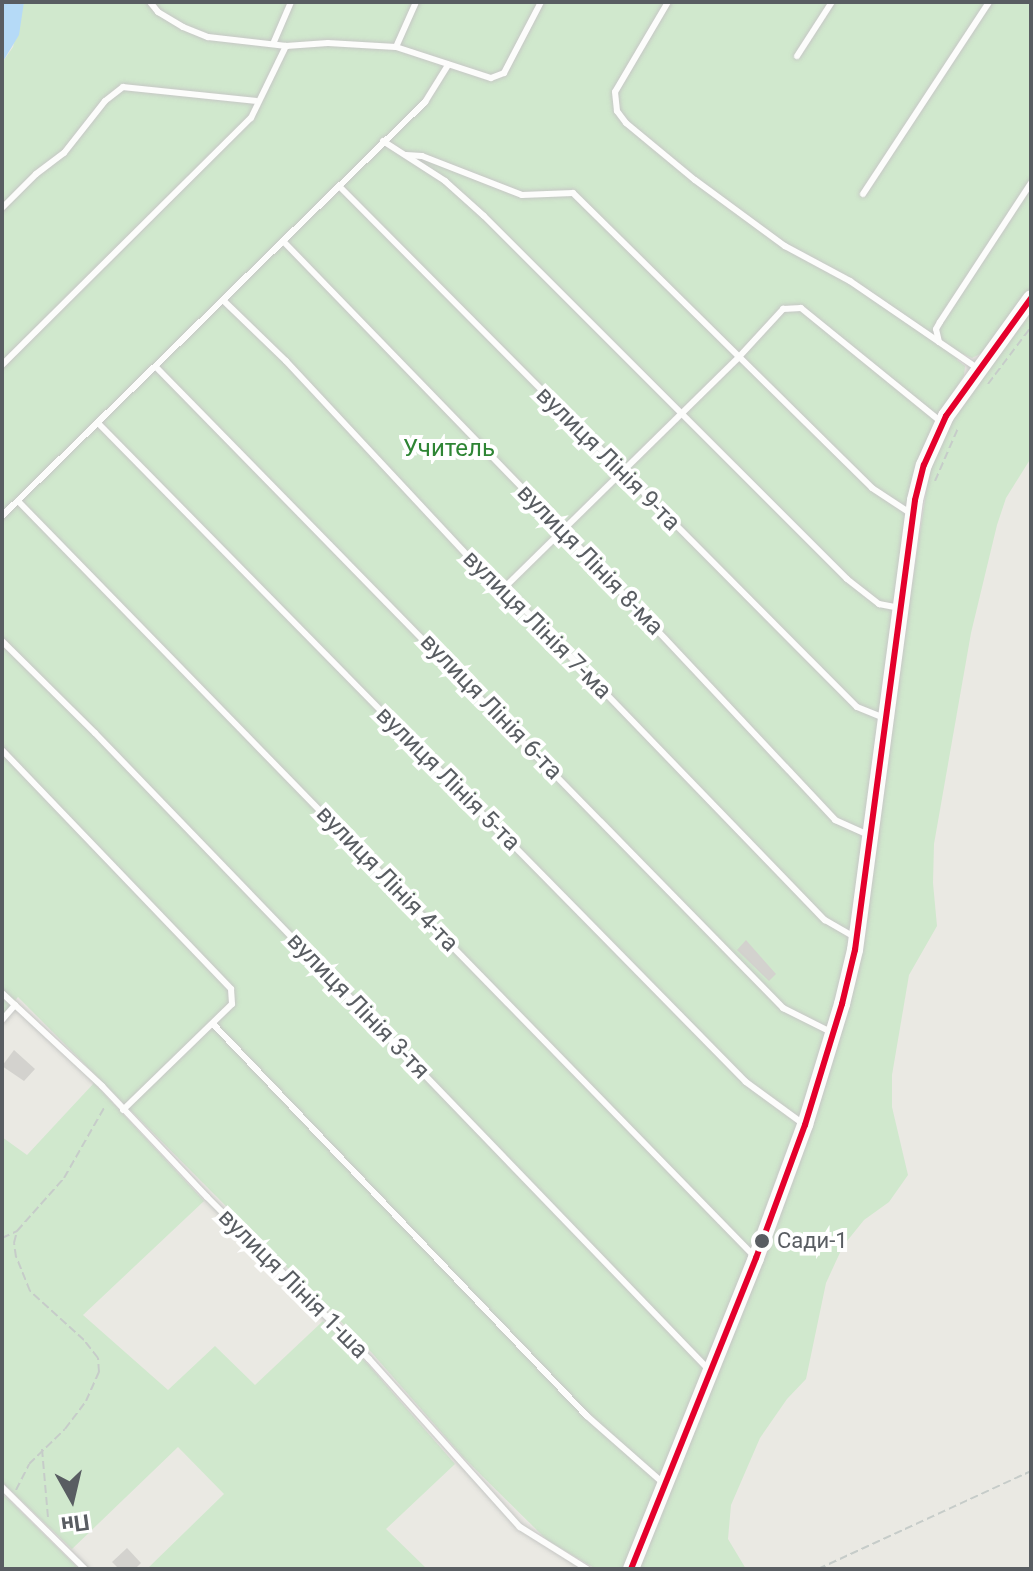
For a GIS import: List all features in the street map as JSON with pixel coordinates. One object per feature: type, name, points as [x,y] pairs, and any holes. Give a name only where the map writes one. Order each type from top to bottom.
[{"type":"main road","points":[[631,1569],[756,1258],[805,1125],[834,1033],[857,938],[914,507],[942,423],[1031,298]]},
{"type":"lane","points":[[150,2],[171,19],[208,37],[286,46],[354,44],[396,47],[498,78],[541,2]]},
{"type":"lane","points":[[273,44],[291,2]]},
{"type":"lane","points":[[396,47],[400,31],[416,2]]},
{"type":"lane","points":[[668,2],[615,92],[614,102],[626,123],[785,246],[850,281],[978,369]]},
{"type":"lane","points":[[797,56],[832,2]]},
{"type":"lane","points":[[863,194],[989,2]]},
{"type":"lane","points":[[2,365],[251,118],[256,101],[286,46]]},
{"type":"lane","points":[[2,516],[225,302],[425,102],[448,65]]},
{"type":"lane","points":[[2,208],[28,180],[64,153],[105,101],[123,87],[256,101]]},
{"type":"lane","points":[[383,141],[445,181],[484,216],[847,579],[879,604],[900,609]]},
{"type":"lane","points":[[404,155],[422,156],[522,195],[573,193],[872,488],[914,507]]},
{"type":"lane","points":[[939,342],[936,329],[940,322],[1031,183]]},
{"type":"lane","name":"вулиця Лінія 9-та","points":[[340,187],[857,707],[886,719]]},
{"type":"lane","name":"вулиця Лінія 8-ма","points":[[283,241],[563,530],[835,820],[870,836]]},
{"type":"lane","name":"вулиця Лінія 7-ма","points":[[225,302],[286,361],[481,570],[504,588],[825,920],[857,938]]},
{"type":"lane","points":[[504,588],[738,358],[783,309],[801,308],[942,423]]},
{"type":"lane","name":"вулиця Лінія 6-та","points":[[156,367],[783,1008],[834,1033]]},
{"type":"lane","name":"вулиця Лінія 5-та","points":[[98,423],[746,1082],[805,1125]]},
{"type":"lane","name":"вулиця Лінія 4-та","points":[[18,501],[756,1258]]},
{"type":"lane","name":"вулиця Лінія 3-тя","points":[[2,641],[117,755],[712,1373]]},
{"type":"lane","points":[[2,750],[231,989],[232,1004],[123,1110]]},
{"type":"lane","name":"вулиця Лінія 1-ша","points":[[2,993],[111,1096],[369,1359],[520,1527],[587,1569]]},
{"type":"lane","points":[[2,1020],[15,1005]]},
{"type":"lane","points":[[213,1024],[587,1416],[666,1486]]},
{"type":"lane","points":[[2,1487],[85,1569]]},
{"type":"path","points":[[987,386],[1031,327]]},
{"type":"path","points":[[914,507],[938,478],[961,421]]},
{"type":"path","points":[[2,1238],[17,1231],[64,1178],[91,1125],[111,1096]]},
{"type":"path","points":[[13,1497],[29,1464],[42,1448],[65,1429],[86,1401],[99,1372],[98,1358],[84,1340],[30,1291],[16,1257],[14,1243],[17,1231]]},
{"type":"path","points":[[42,1448],[50,1535]]},
{"type":"path","points":[[818,1569],[1031,1471]]},
{"type":"green space","name":"Учитель","points":[[24,2],[1031,2],[1031,287],[982,353],[972,358],[961,353],[957,360],[965,366],[964,375],[939,417],[919,462],[852,930],[836,1002],[782,1173],[625,1569],[596,1569],[547,1540],[463,1457],[372,1353],[18,997],[2,1016],[2,63],[13,47]]},
{"type":"green space","points":[[1031,309],[1031,458],[1006,498],[971,633],[934,844],[933,883],[937,926],[909,975],[892,1075],[892,1107],[908,1175],[889,1202],[864,1220],[843,1246],[826,1283],[806,1379],[787,1399],[760,1438],[731,1505],[728,1539],[746,1569],[638,1569],[715,1381],[792,1178],[848,1007],[930,467],[948,425]]},
{"type":"green space","points":[[94,1083],[204,1201],[83,1315],[168,1390],[215,1346],[255,1385],[323,1321],[365,1361],[455,1464],[386,1529],[427,1569],[147,1569],[224,1494],[178,1447],[72,1549],[2,1482],[2,1137],[27,1155]]},
{"type":"green space","points":[[2,1494],[9,1500],[79,1569],[2,1569]]},
{"type":"water","points":[[2,2],[24,2],[19,35],[2,63]]},
{"type":"building","points":[[746,940],[776,974],[769,981],[737,950]]},
{"type":"building","points":[[14,1050],[35,1069],[24,1081],[2,1066]]},
{"type":"building","points":[[127,1548],[141,1563],[135,1569],[119,1569],[112,1562]]},
{"type":"transit line","points":[[631,1569],[756,1258],[805,1125],[842,1004],[855,950],[915,500],[924,465],[946,416],[1031,298]]},
{"type":"place","name":"Сади-1","points":[[762,1241]]}]
